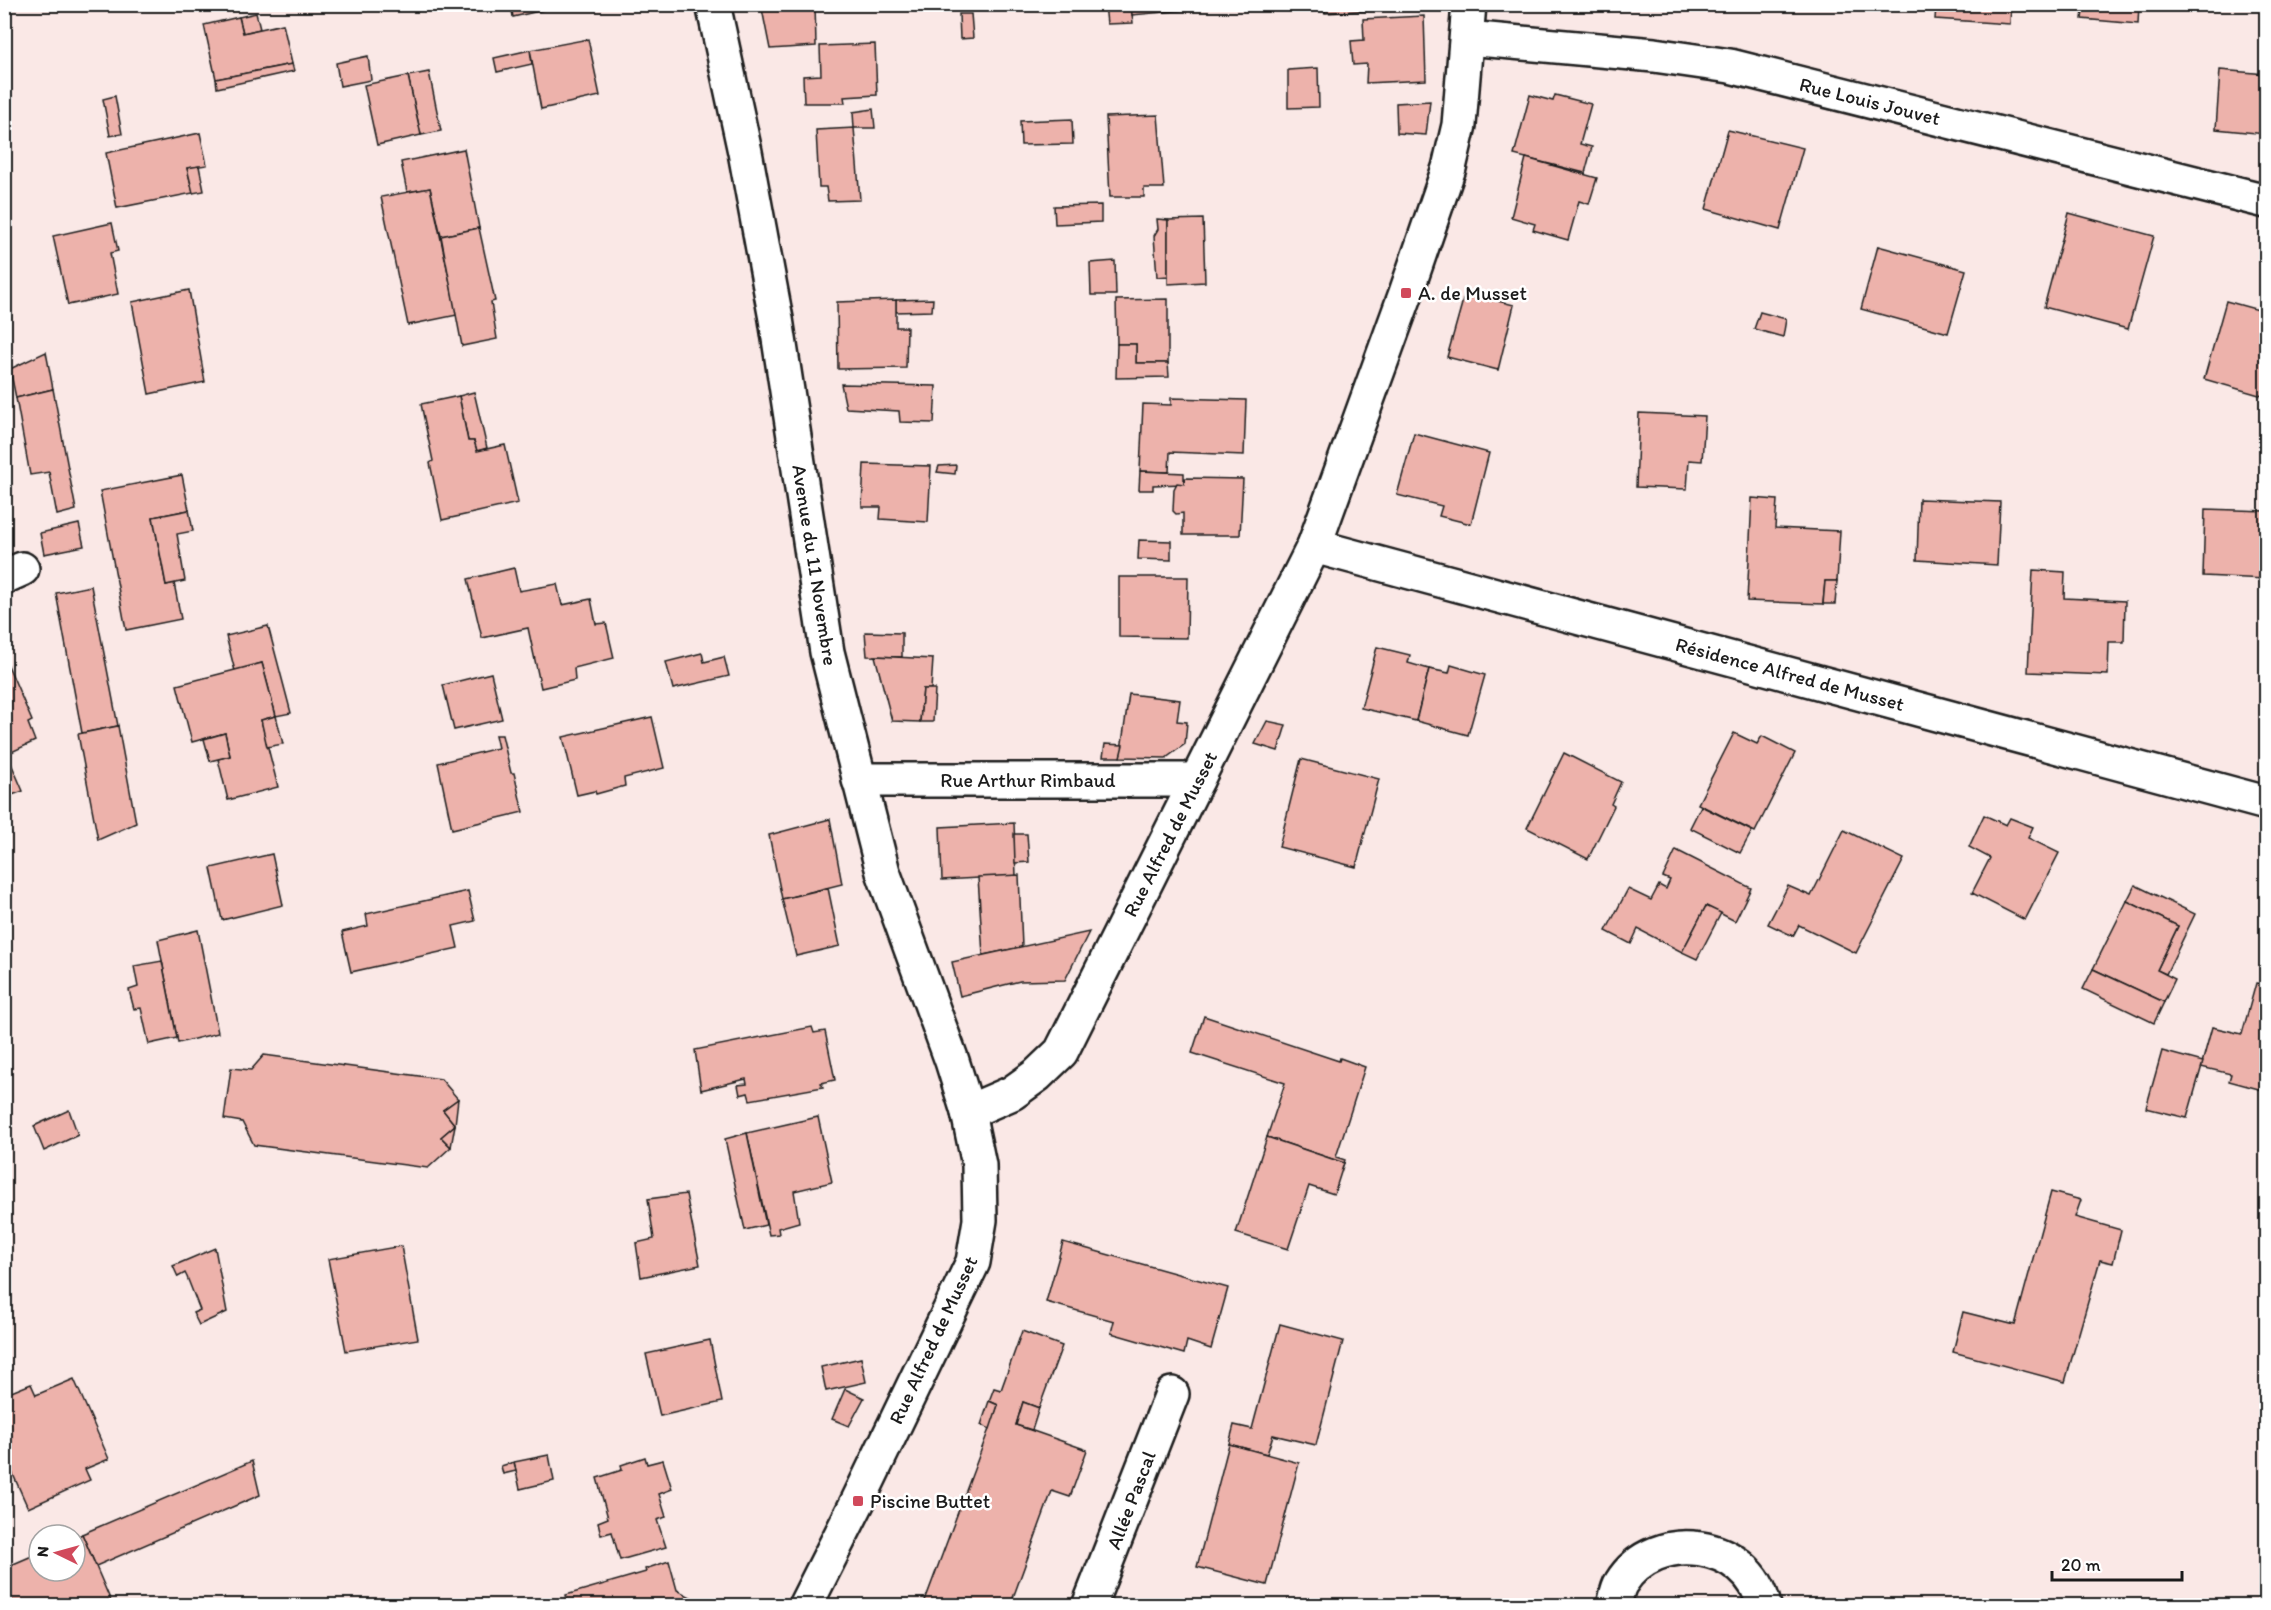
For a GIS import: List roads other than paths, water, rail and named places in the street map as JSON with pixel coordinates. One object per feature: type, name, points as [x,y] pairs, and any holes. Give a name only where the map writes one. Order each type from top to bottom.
[{"type":"street","name":"Avenue du 11 Novembre","points":[[713,4],[745,152],[776,319],[826,652],[883,872],[952,1061],[968,1112]]},
{"type":"street","name":"Rue Alfred de Musset","points":[[805,1605],[858,1501],[972,1262],[980,1220],[979,1165],[968,1112],[1012,1093],[1037,1075],[1061,1052],[1314,546],[1449,168],[1459,126],[1469,4]]},
{"type":"street","name":"Rue Louis Jouvet","points":[[1467,38],[1654,55],[1730,66],[2266,201]]},
{"type":"street","name":"Résidence Alfred de Musset","points":[[1314,546],[2266,803]]},
{"type":"street","name":"Rue Arthur Rimbaud","points":[[859,780],[1197,780]]},
{"type":"street","name":"Allée Pascal","points":[[1089,1605],[1172,1394]]},
{"type":"street","points":[[1614,1605],[1621,1584],[1639,1563],[1672,1548],[1699,1547],[1723,1555],[1745,1571],[1762,1597],[1764,1605]]},
{"type":"place","name":"A. de Musset","points":[[1406,293]]},
{"type":"place","name":"Piscine Buttet","points":[[858,1501]]}]
